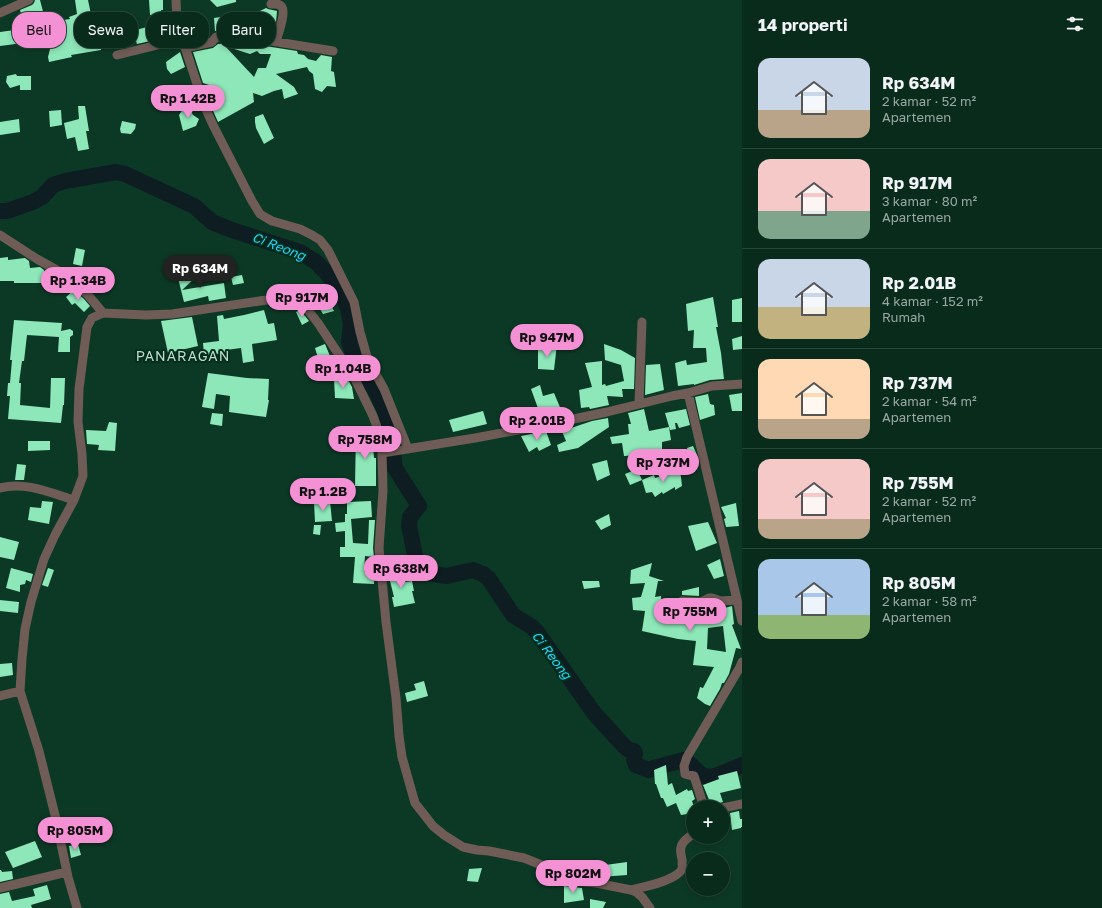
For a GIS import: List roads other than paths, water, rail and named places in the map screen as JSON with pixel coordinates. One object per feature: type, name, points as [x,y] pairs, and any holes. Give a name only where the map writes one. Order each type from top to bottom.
[{"type":"street","points":[[0,13],[30,0]]},
{"type":"street","points":[[176,0],[177,12]]},
{"type":"street","points":[[271,4],[279,4],[284,9],[276,42],[332,51]]},
{"type":"street","points":[[209,42],[212,42],[217,37]]},
{"type":"street","points":[[117,55],[156,48]]},
{"type":"street","points":[[186,48],[199,91],[210,118],[260,214],[272,221],[300,229],[312,235],[320,240],[328,250],[354,302],[360,332],[368,360],[384,389],[406,449]]},
{"type":"street","points":[[0,235],[37,259],[64,274],[88,295],[103,313]]},
{"type":"street","points":[[77,908],[73,898],[39,751],[20,691],[25,629],[31,602],[44,559],[74,500],[83,476],[78,422],[79,389],[87,327],[92,318],[103,313],[146,315],[172,314],[280,298],[288,294],[299,299],[318,323],[355,380],[373,416],[385,453],[379,548],[385,615],[396,698],[400,743],[402,757],[415,803],[433,826],[444,836],[463,847],[524,858],[576,881],[596,883],[631,890],[642,897],[650,908]]},
{"type":"street","points":[[639,403],[642,322]]},
{"type":"street","points":[[385,453],[545,425],[607,412],[712,386],[742,384]]},
{"type":"street","points":[[688,393],[742,621]]},
{"type":"street","points":[[0,488],[17,485],[38,489],[74,500]]},
{"type":"street","points":[[682,601],[701,602],[709,598],[721,601],[737,600]]},
{"type":"street","points":[[702,800],[694,776],[685,774],[686,762],[742,662]]},
{"type":"street","points":[[0,696],[20,691]]},
{"type":"street","points":[[730,807],[742,804]]},
{"type":"street","points":[[631,890],[649,886],[677,874],[682,869],[683,861],[680,846],[686,839]]},
{"type":"street","points":[[0,888],[67,872]]},
{"type":"waterway","name":"Ci Reong","points":[[0,211],[7,211],[33,202],[42,197],[53,185],[65,181],[116,172],[125,174],[194,206],[212,222],[300,252],[316,262],[326,272],[343,296],[348,309],[351,324],[349,342],[358,369],[375,389],[384,408],[388,421],[395,468],[419,506],[410,517],[409,526],[416,560],[422,568],[430,573],[447,576],[473,570],[483,574],[489,579],[513,615],[537,632],[594,713],[624,746],[629,750],[634,751],[636,765],[649,770],[683,760],[689,763],[703,776],[710,777],[742,765]]},
{"type":"district","name":"PANARAGAN","points":[[183,355]]}]
